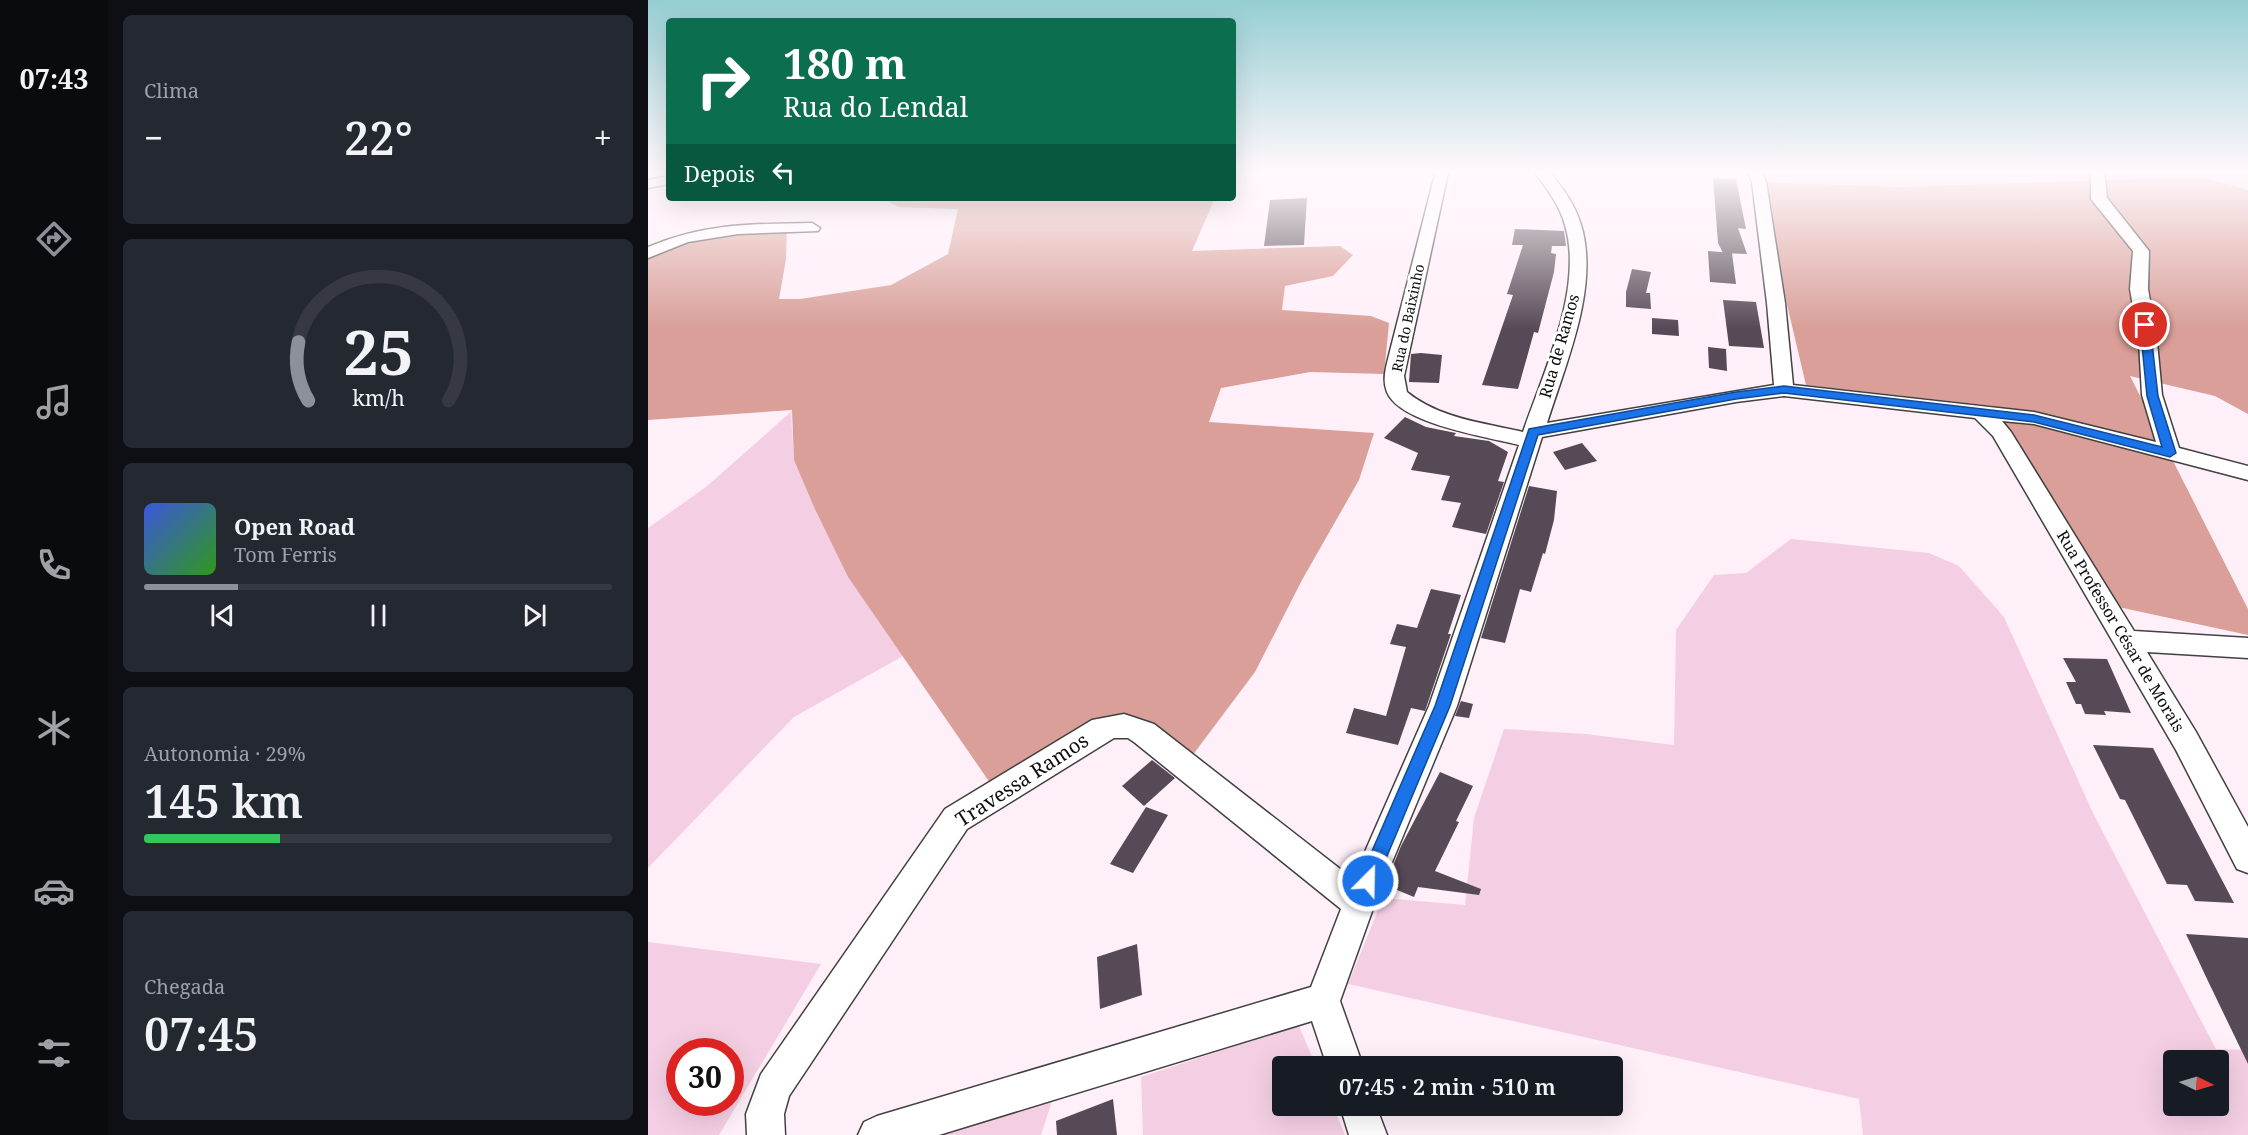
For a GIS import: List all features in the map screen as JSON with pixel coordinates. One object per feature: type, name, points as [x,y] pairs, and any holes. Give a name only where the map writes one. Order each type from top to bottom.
[{"type":"street","name":"Rua do Baixinho","points":[[1429,223],[1398,355],[1395,376],[1398,394],[1411,407],[1432,415],[1532,437]]},
{"type":"street","name":"Rua de Ramos","points":[[1323,1001],[1359,903],[1443,706],[1568,327],[1579,270],[1572,223]]},
{"type":"street","points":[[1765,223],[1776,303],[1784,390]]},
{"type":"street","points":[[2118,223],[2141,251],[2139,289],[2148,342],[2152,396],[2170,453]]},
{"type":"street","points":[[648,254],[684,238],[738,229],[812,228]]},
{"type":"street","points":[[1532,437],[1736,396],[1784,390],[2034,418],[2248,474]]},
{"type":"street","name":"Rua Professor César de Morais","points":[[1981,412],[2001,432],[2127,640],[2186,741],[2248,858]]},
{"type":"street","points":[[2127,640],[2248,648]]},
{"type":"street","name":"Travessa Ramos","points":[[766,1135],[765,1114],[779,1078],[956,819],[1102,729],[1119,724],[1132,726],[1144,733],[1359,903]]},
{"type":"street","points":[[877,1135],[1323,1001],[1342,1056]]},
{"type":"street","points":[[1361,1116],[1368,1135]]},
{"type":"shaded area","points":[[955,223],[1204,223],[1192,251],[1340,246],[1353,255],[1333,276],[1285,286],[1282,310],[1371,316],[1389,323],[1384,374],[1310,372],[1221,388],[1209,422],[1374,433],[1359,480],[1302,580],[1255,672],[1192,756],[1115,724],[997,793],[848,577],[794,460],[792,410],[648,420],[648,250],[678,240],[787,226],[786,259],[779,299],[800,299],[891,285],[948,254]]},
{"type":"shaded area","points":[[1768,223],[2248,223],[2248,414],[2215,396],[2130,376],[2248,609],[2248,635],[2109,605],[1993,406],[1806,385]]},
{"type":"shaded area","points":[[793,410],[791,414],[794,460],[848,577],[903,656],[794,717],[648,868],[648,528],[706,487]]},
{"type":"shaded area","points":[[1791,539],[1929,553],[1959,566],[2004,617],[2094,815],[2216,1049],[2248,1050],[2248,1135],[1863,1135],[1859,1099],[1348,984],[1383,898],[1465,905],[1474,818],[1504,729],[1586,734],[1674,745],[1676,630],[1714,575],[1746,573]]},
{"type":"shaded area","points":[[648,942],[821,964],[744,1093],[744,1038],[666,1038],[666,1116],[730,1116],[719,1135],[648,1135]]},
{"type":"shaded area","points":[[1294,1014],[1312,1056],[1272,1056],[1272,1116],[1337,1116],[1345,1135],[1143,1135],[1141,1077],[1235,1046]]},
{"type":"shaded area","points":[[1053,1098],[1041,1135],[943,1135],[1018,1110]]},
{"type":"building","points":[[1267,223],[1305,223],[1304,245],[1264,246]]},
{"type":"building","points":[[1716,223],[1745,223],[1746,229],[1738,228],[1747,254],[1723,253],[1718,243]]},
{"type":"building","points":[[1515,229],[1564,231],[1566,246],[1552,246],[1551,253],[1556,254],[1554,272],[1538,333],[1534,332],[1518,389],[1482,385],[1513,295],[1507,294],[1523,245],[1512,245]]},
{"type":"building","points":[[1708,251],[1732,253],[1736,284],[1710,282]]},
{"type":"building","points":[[1632,269],[1651,272],[1646,293],[1650,293],[1651,309],[1626,307],[1626,292]]},
{"type":"building","points":[[1723,300],[1756,302],[1764,348],[1729,346]]},
{"type":"building","points":[[1652,318],[1678,320],[1679,336],[1652,334]]},
{"type":"building","points":[[1708,347],[1726,349],[1727,371],[1709,368]]},
{"type":"building","points":[[1411,354],[1442,355],[1439,383],[1409,382]]},
{"type":"building","points":[[1405,417],[1426,427],[1456,433],[1454,436],[1489,441],[1508,452],[1498,481],[1504,482],[1486,534],[1452,527],[1461,503],[1441,500],[1450,476],[1411,470],[1418,453],[1384,438]]},
{"type":"building","points":[[1582,443],[1597,461],[1565,470],[1553,452]]},
{"type":"building","points":[[1529,486],[1557,491],[1554,520],[1545,554],[1543,553],[1531,592],[1520,589],[1505,643],[1481,638]]},
{"type":"building","points":[[1431,589],[1461,595],[1448,634],[1451,634],[1425,711],[1411,708],[1398,745],[1346,733],[1354,708],[1386,716],[1406,647],[1390,644],[1397,624],[1417,628]]},
{"type":"building","points":[[2063,658],[2107,659],[2131,713],[2104,711],[2106,715],[2085,714],[2081,704],[2076,704],[2066,682],[2076,682]]},
{"type":"building","points":[[1461,701],[1473,704],[1469,718],[1455,716]]},
{"type":"building","points":[[2093,745],[2153,748],[2234,903],[2195,901],[2187,885],[2167,884],[2125,800],[2120,799]]},
{"type":"building","points":[[1152,760],[1175,778],[1144,806],[1122,786]]},
{"type":"building","points":[[1440,772],[1473,786],[1456,821],[1459,822],[1435,871],[1481,889],[1479,895],[1418,887],[1414,897],[1385,885],[1401,846]]},
{"type":"building","points":[[1146,807],[1168,815],[1133,873],[1110,864]]},
{"type":"building","points":[[2186,934],[2248,938],[2248,1064],[2207,979]]},
{"type":"building","points":[[1137,944],[1142,995],[1100,1009],[1097,957]]},
{"type":"building","points":[[1113,1099],[1117,1135],[1057,1135],[1056,1121]]},
{"type":"route","points":[[1368,881],[1443,706],[1533,432],[1736,396],[1784,390],[2034,418],[2170,453],[2152,396],[2145,325]]}]
